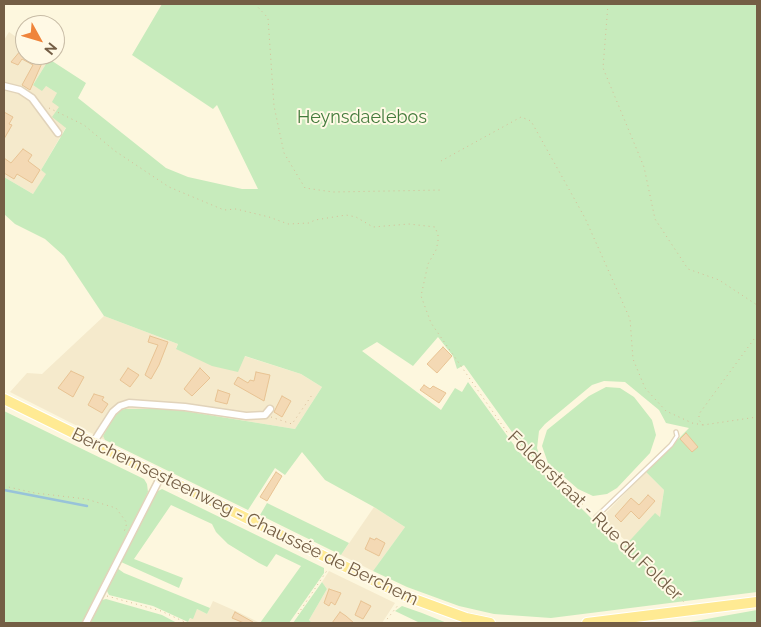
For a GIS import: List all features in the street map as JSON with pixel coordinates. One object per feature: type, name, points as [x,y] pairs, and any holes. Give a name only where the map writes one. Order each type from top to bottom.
[{"type":"main road","name":"Berchemsesteenweg - Chaussée de Berchem","points":[[4,399],[332,562],[403,595],[466,618],[490,623]]},
{"type":"main road","points":[[587,623],[757,602]]},
{"type":"street","points":[[4,86],[20,90],[32,98],[58,133]]},
{"type":"street","points":[[93,444],[113,412],[120,406],[129,403],[185,407],[228,414],[265,415],[270,409]]},
{"type":"street","points":[[86,623],[161,476]]},
{"type":"lane","points":[[596,517],[671,445],[677,436],[676,432]]},
{"type":"path","points":[[255,4],[268,18],[274,106],[284,153],[305,188],[333,192],[443,190]]},
{"type":"path","points":[[608,4],[603,68],[644,167],[655,218],[688,269],[719,280],[757,305]]},
{"type":"path","name":"Folderstraat - Rue du Folder","points":[[46,106],[58,114],[84,125],[115,151],[169,186],[224,210],[236,209],[288,224],[309,223],[315,220],[346,215],[356,217],[373,227],[409,224],[434,227],[438,235],[438,242],[428,264],[421,296],[431,323],[522,449],[596,517],[693,611]]},
{"type":"path","points":[[441,161],[521,117],[532,121],[585,218],[630,319],[634,360],[645,388],[666,411],[692,423],[703,425],[757,417]]},
{"type":"path","points":[[703,425],[699,420],[699,414],[757,334]]},
{"type":"path","points":[[265,415],[292,424],[312,395]]},
{"type":"path","points":[[4,486],[103,504],[120,510],[128,523]]},
{"type":"path","points":[[298,614],[332,562]]},
{"type":"path","points":[[102,594],[162,611],[187,623]]},
{"type":"path","points":[[384,623],[403,595]]},
{"type":"shaded area","points":[[9,32],[15,36],[15,65],[45,65],[33,85],[46,86],[57,93],[66,127],[41,170],[47,174],[33,194],[4,177],[4,40]]},
{"type":"shaded area","points":[[104,316],[178,344],[176,348],[244,356],[301,374],[322,387],[295,429],[172,409],[125,409],[113,418],[103,436],[105,440],[10,392],[27,373],[42,374]]},
{"type":"shaded area","points":[[646,472],[664,490],[660,517],[655,514],[628,543],[601,518]]},
{"type":"shaded area","points":[[374,507],[405,527],[373,571],[341,555]]},
{"type":"shaded area","points":[[329,571],[395,603],[382,623],[312,623],[309,620],[327,589],[322,582]]},
{"type":"shaded area","points":[[213,601],[260,623],[188,622],[197,609],[207,614]]},
{"type":"green space","name":"Heynsdaelebos","points":[[162,4],[757,4],[757,592],[551,618],[494,614],[459,606],[407,587],[373,571],[405,527],[374,507],[325,480],[302,452],[285,475],[275,468],[248,510],[105,440],[103,436],[113,418],[119,411],[125,409],[172,409],[295,429],[322,387],[301,374],[245,356],[238,372],[212,366],[176,349],[178,344],[104,316],[64,256],[45,239],[15,224],[4,214],[4,177],[33,194],[46,174],[41,170],[66,128],[52,117],[59,107],[52,102],[57,93],[46,86],[42,91],[33,85],[45,65],[58,65],[86,83],[78,98],[166,168],[188,177],[242,189],[258,189],[217,105],[213,109],[132,55]],"holes":[[[438,337],[453,356],[457,369],[464,365],[522,446],[543,466],[537,448],[539,431],[592,385],[604,381],[625,382],[659,410],[666,423],[689,428],[646,472],[664,490],[660,517],[655,513],[622,549],[579,506],[519,452],[468,382],[462,392],[455,388],[441,410],[362,351],[377,342],[413,366]]]},
{"type":"green space","points":[[606,387],[620,388],[634,397],[652,420],[656,435],[650,453],[617,488],[607,494],[593,496],[578,489],[548,463],[542,446],[547,430],[589,396]]},
{"type":"green space","points":[[4,411],[144,479],[147,484],[148,492],[118,556],[83,623],[4,623]]},
{"type":"green space","points":[[162,489],[324,568],[324,573],[289,623],[260,623],[301,566],[276,554],[267,567],[228,544],[216,532],[212,524],[171,505],[134,559],[183,578],[179,588],[121,562],[154,493]]},
{"type":"green space","points":[[267,503],[349,543],[341,555],[260,515]]},
{"type":"green space","points":[[117,568],[124,573],[210,608],[207,614],[197,609],[193,619],[190,618],[188,622],[153,606],[109,595],[106,589]]},
{"type":"green space","points":[[322,582],[327,589],[309,620],[312,623],[293,623]]},
{"type":"green space","points":[[106,599],[162,615],[177,623],[88,623],[102,600]]},
{"type":"green space","points":[[402,606],[447,623],[420,623],[395,611]]},
{"type":"green space","points":[[757,610],[757,623],[684,623]]},
{"type":"building","points":[[33,65],[41,65],[30,90],[22,85]]},
{"type":"building","points":[[4,112],[13,117],[9,124],[12,125],[4,139]]},
{"type":"building","points":[[23,149],[32,155],[28,161],[40,170],[32,183],[17,174],[14,179],[4,173],[4,158],[11,163]]},
{"type":"building","points":[[150,336],[168,342],[151,379],[145,375],[158,345],[148,342]]},
{"type":"building","points":[[443,347],[452,356],[437,373],[427,364]]},
{"type":"building","points":[[128,368],[139,375],[130,387],[120,380]]},
{"type":"building","points":[[200,368],[210,378],[192,396],[184,389]]},
{"type":"building","points":[[71,371],[84,377],[73,397],[58,388]]},
{"type":"building","points":[[256,372],[270,375],[264,401],[234,384],[238,377],[248,383],[250,380],[254,381]]},
{"type":"building","points":[[424,385],[430,389],[433,386],[446,393],[439,403],[420,390]]},
{"type":"building","points":[[218,390],[230,394],[227,404],[215,401]]},
{"type":"building","points":[[94,394],[104,397],[102,400],[108,404],[102,413],[88,405]]},
{"type":"building","points":[[282,396],[291,401],[282,417],[274,412]]},
{"type":"building","points":[[686,433],[698,447],[692,452],[680,439]]},
{"type":"building","points":[[276,472],[282,476],[267,501],[260,497]]},
{"type":"building","points":[[648,495],[655,501],[639,519],[631,511],[621,522],[615,516],[631,498],[639,505]]},
{"type":"building","points":[[370,538],[375,540],[376,538],[385,543],[379,556],[365,549]]},
{"type":"building","points":[[329,589],[341,593],[335,605],[331,602],[329,606],[324,603]]},
{"type":"building","points":[[361,601],[371,606],[363,619],[355,615]]},
{"type":"building","points":[[235,612],[253,622],[244,623],[232,618]]},
{"type":"building","points":[[340,612],[346,616],[354,623],[332,623]]},
{"type":"waterway","points":[[4,490],[87,506]]}]
